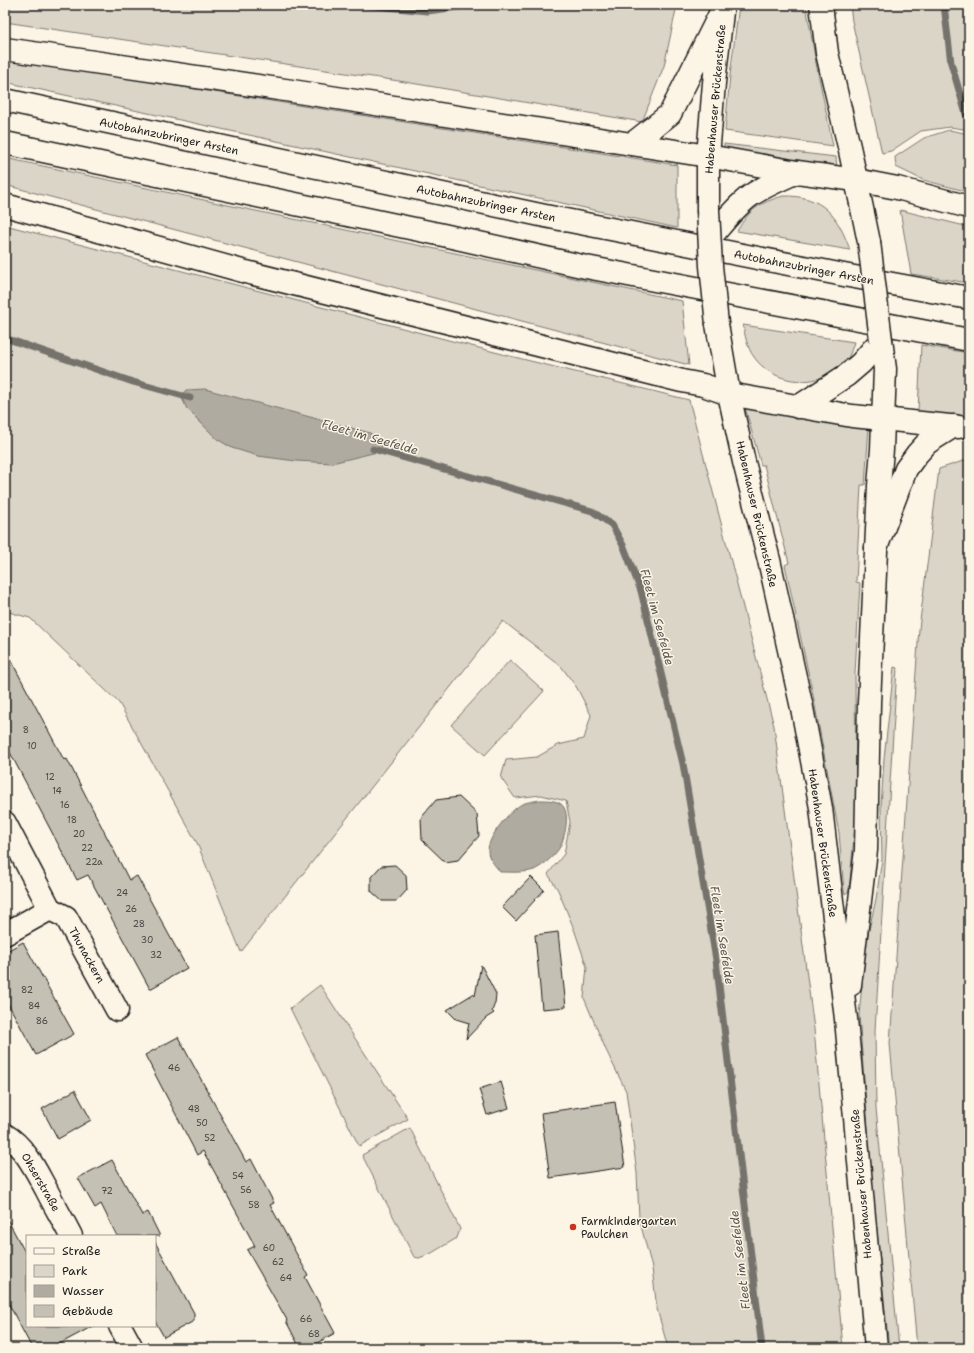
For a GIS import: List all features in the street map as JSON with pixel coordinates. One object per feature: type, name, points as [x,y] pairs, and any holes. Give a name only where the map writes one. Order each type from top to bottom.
[{"type":"main road","points":[[821,5],[827,53],[869,242],[885,369],[882,449],[890,487]]},
{"type":"main road","points":[[632,144],[670,114],[722,8]]},
{"type":"main road","name":"Habenhauser Brückenstraße","points":[[722,8],[708,156],[708,210],[717,324],[729,394],[744,462],[769,560],[802,708],[821,808],[846,1020],[876,1348]]},
{"type":"main road","points":[[5,49],[632,144],[797,172],[856,180],[897,188],[969,207]]},
{"type":"main road","name":"Autobahnzubringer Arsten","points":[[5,100],[537,214],[834,273],[969,298]]},
{"type":"main road","points":[[5,143],[586,267],[969,340]]},
{"type":"main road","points":[[710,238],[732,213],[750,196],[797,172]]},
{"type":"main road","points":[[5,205],[246,272],[682,381],[704,385],[729,394],[852,416],[962,427]]},
{"type":"main road","points":[[798,407],[847,375],[861,363],[881,340]]},
{"type":"main road","points":[[890,487],[928,443],[962,427]]},
{"type":"main road","name":"Habenhauser Brückenstraße","points":[[846,1020],[866,850],[869,703],[876,548],[890,487]]},
{"type":"main road","points":[[5,823],[50,909],[5,934]]},
{"type":"main road","name":"Thunackern","points":[[50,909],[66,917],[116,1010]]},
{"type":"main road","name":"Ohserstraße","points":[[5,1135],[14,1140],[23,1150],[70,1235]]},
{"type":"main road","points":[[121,1327],[132,1348]]},
{"type":"green space","points":[[5,5],[677,5],[664,66],[642,122],[399,81],[5,22]]},
{"type":"green space","points":[[739,5],[806,5],[833,146],[725,131],[730,75]]},
{"type":"green space","points":[[850,5],[969,5],[969,130],[950,127],[921,131],[891,151],[882,153],[852,21]]},
{"type":"green space","points":[[5,59],[677,165],[677,228],[5,82]]},
{"type":"green space","points":[[949,130],[969,134],[969,192],[923,180],[896,167],[895,157],[924,138]]},
{"type":"green space","points":[[724,144],[836,157],[837,169],[724,153]]},
{"type":"green space","points":[[5,158],[682,301],[689,365],[5,185]]},
{"type":"green space","points":[[783,196],[809,199],[827,210],[840,227],[850,250],[737,231],[746,217],[761,204]]},
{"type":"green space","points":[[900,210],[969,227],[969,283],[911,274]]},
{"type":"green space","points":[[5,225],[510,356],[689,400],[774,726],[814,1029],[843,1348],[668,1348],[657,1309],[652,1268],[639,1218],[637,1173],[626,1091],[606,1050],[584,998],[587,967],[574,929],[558,890],[548,874],[564,854],[570,822],[566,801],[541,795],[515,798],[501,778],[506,760],[537,757],[558,745],[584,739],[591,715],[577,688],[561,666],[503,621],[241,952],[197,843],[119,703],[30,618],[5,611]]},
{"type":"green space","points":[[743,325],[854,342],[847,360],[839,368],[818,379],[798,381],[778,376],[761,365],[754,357],[748,346]]},
{"type":"green space","points":[[921,345],[969,353],[969,417],[918,412]]},
{"type":"green space","points":[[745,407],[869,426],[865,485],[861,485],[856,582],[860,583],[855,673],[856,816],[849,891],[845,894],[839,833],[812,690],[785,565],[789,563],[764,465],[761,465]]},
{"type":"green space","points":[[969,459],[969,1348],[917,1348],[890,1043],[919,629],[939,469]]},
{"type":"green space","points":[[510,660],[544,691],[485,755],[451,725]]},
{"type":"green space","points":[[894,667],[897,668],[875,1030],[876,1108],[899,1348],[889,1348],[873,1193],[859,1015],[866,943],[876,899],[882,859],[881,807],[884,759]]},
{"type":"green space","points":[[320,985],[408,1119],[359,1146],[290,1008]]},
{"type":"green space","points":[[410,1128],[460,1229],[457,1238],[430,1254],[419,1258],[414,1257],[362,1155]]},
{"type":"water","points":[[205,389],[370,433],[383,444],[381,451],[332,463],[296,461],[258,456],[232,448],[217,439],[187,409],[181,396],[186,390]]},
{"type":"water","points":[[548,800],[561,804],[566,812],[566,824],[561,845],[549,859],[534,870],[522,872],[500,872],[488,854],[491,839],[500,825],[517,807],[524,803]]},
{"type":"building","points":[[5,649],[64,760],[67,759],[129,880],[137,876],[187,968],[150,989],[88,875],[77,880],[5,743]]},
{"type":"building","points":[[459,797],[477,814],[479,836],[458,860],[445,862],[422,840],[421,818],[436,800]]},
{"type":"building","points":[[395,865],[406,875],[407,890],[397,901],[382,901],[371,891],[371,877],[381,866]]},
{"type":"building","points":[[531,877],[544,890],[516,921],[502,907]]},
{"type":"building","points":[[558,932],[566,1007],[542,1009],[535,935]]},
{"type":"building","points":[[23,942],[74,1034],[36,1055],[5,998],[5,952]]},
{"type":"building","points":[[481,965],[496,994],[492,1011],[494,1013],[486,1018],[466,1039],[469,1023],[456,1019],[447,1010],[473,994],[475,996]]},
{"type":"building","points":[[178,1037],[246,1162],[251,1159],[274,1203],[270,1205],[308,1275],[305,1277],[335,1333],[308,1348],[300,1348],[286,1321],[287,1320],[247,1250],[255,1246],[203,1151],[197,1155],[145,1055]]},
{"type":"building","points":[[501,1082],[509,1108],[487,1115],[479,1089]]},
{"type":"building","points":[[75,1090],[91,1120],[58,1139],[42,1109]]},
{"type":"building","points":[[615,1102],[625,1167],[550,1178],[541,1113]]},
{"type":"building","points":[[112,1160],[142,1215],[148,1212],[160,1236],[116,1235],[101,1204],[95,1208],[78,1178]]},
{"type":"building","points":[[5,1215],[26,1254],[26,1327],[91,1327],[52,1348],[32,1348],[5,1297]]},
{"type":"building","points":[[156,1244],[194,1313],[194,1321],[164,1337],[156,1323]]},
{"type":"waterway","points":[[366,5],[427,11],[474,5]]},
{"type":"waterway","points":[[944,5],[951,63],[966,114]]},
{"type":"waterway","name":"Fleet im Seefelde","points":[[5,338],[133,382],[190,398]]},
{"type":"waterway","name":"Fleet im Seefelde","points":[[373,449],[592,511],[612,525],[624,547],[641,591],[683,764],[716,960],[762,1348]]},
{"type":"place","name":"Farmkindergarten Paulchen","points":[[573,1227]]}]
